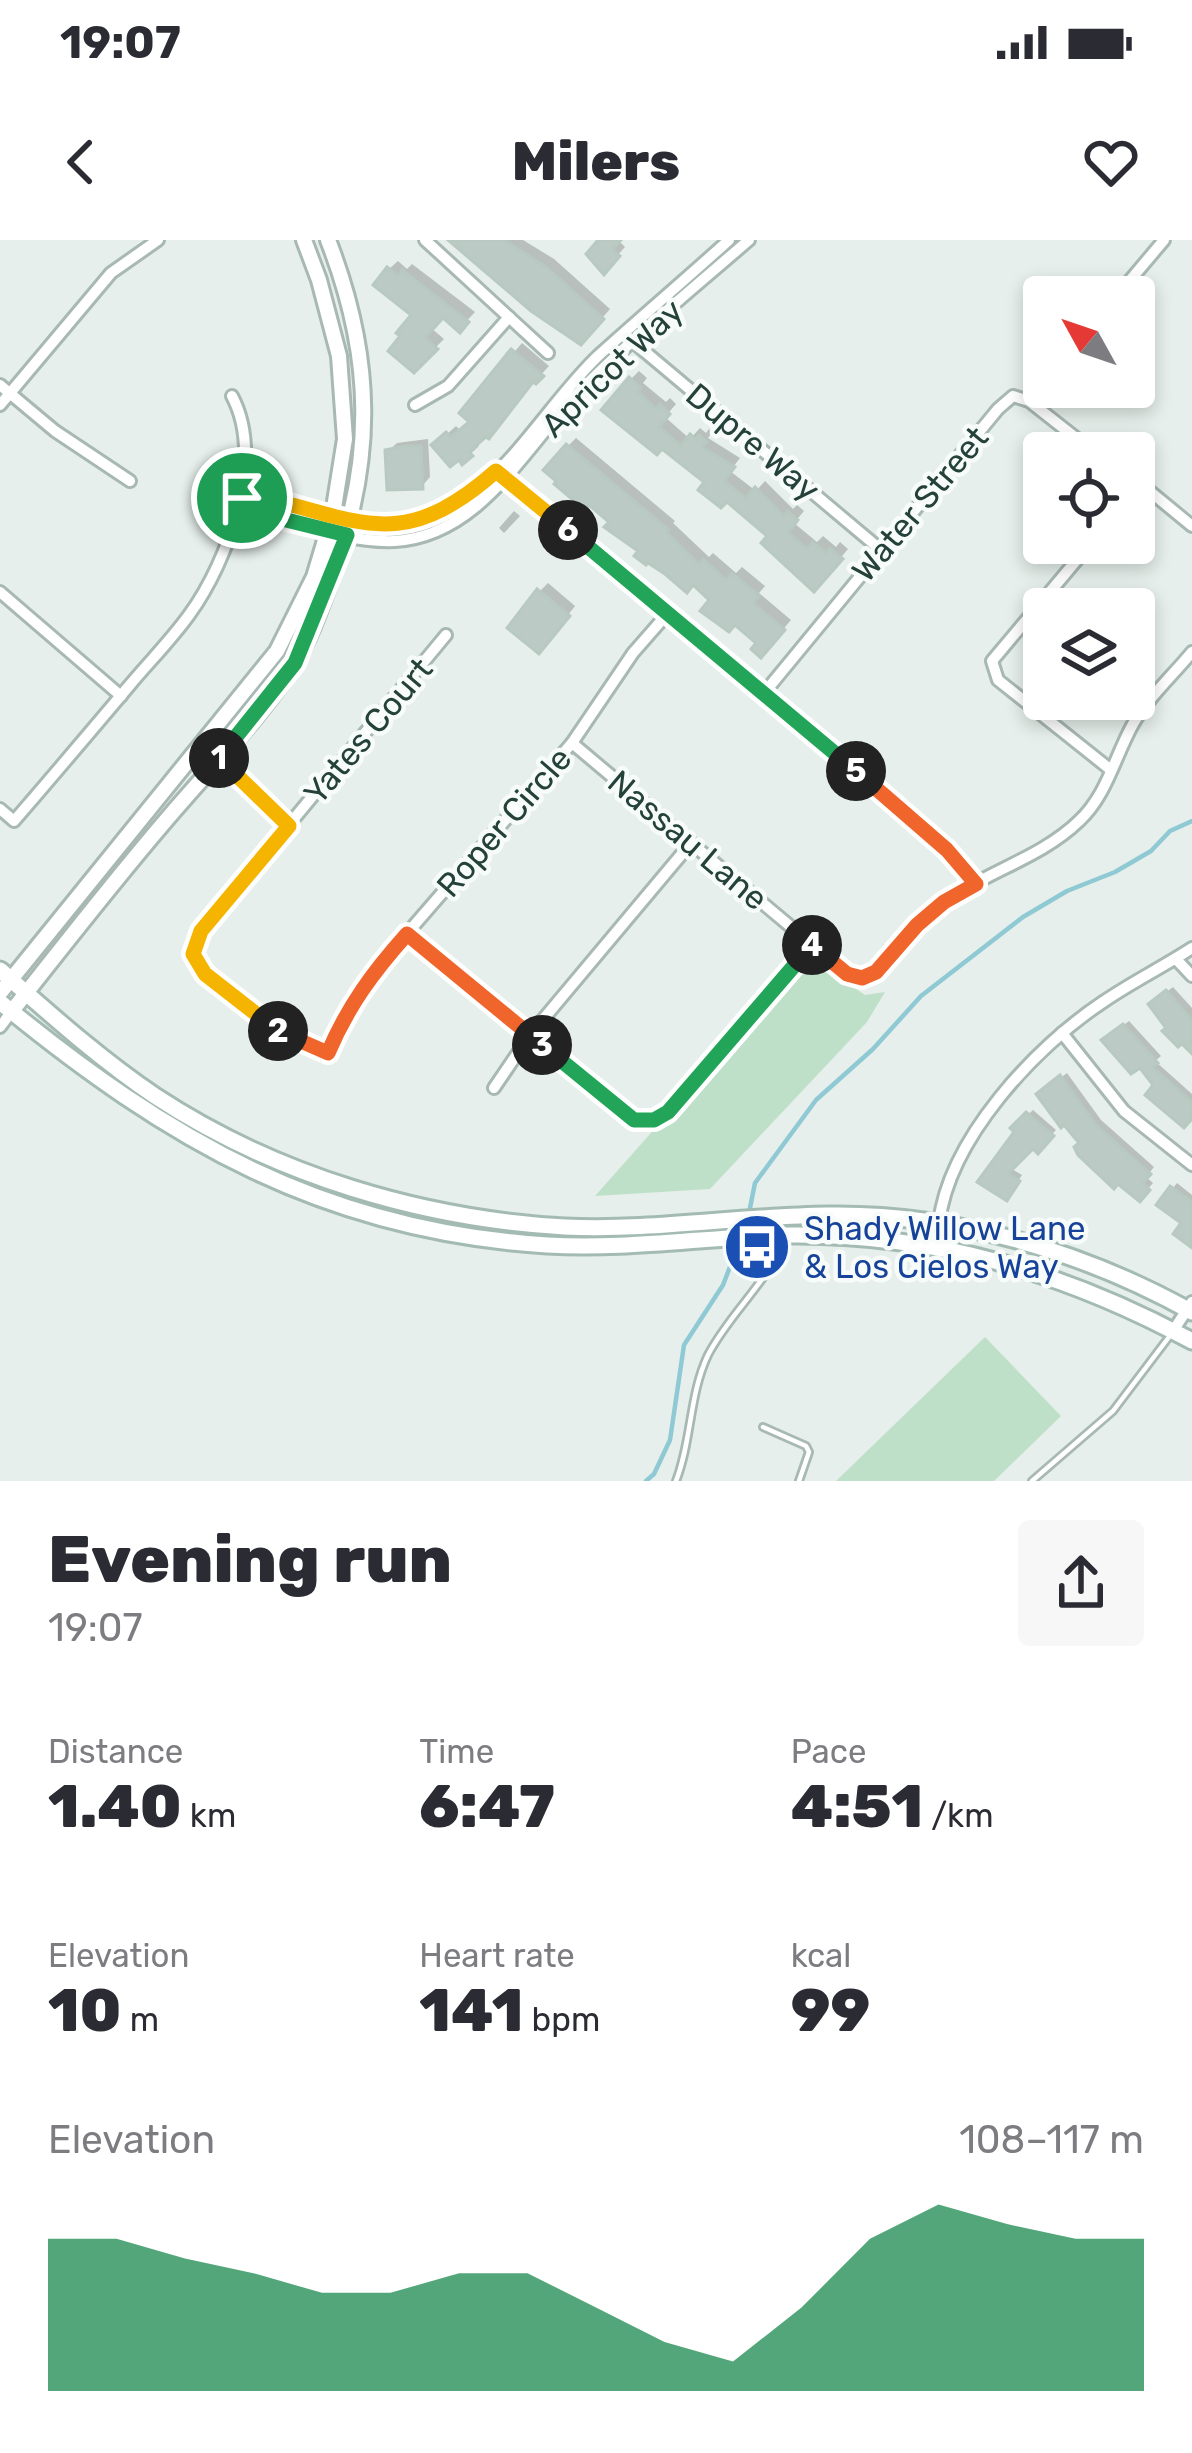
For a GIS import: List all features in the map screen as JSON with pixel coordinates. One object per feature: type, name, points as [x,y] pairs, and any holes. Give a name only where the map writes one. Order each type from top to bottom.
[{"type":"main road","points":[[5,991],[26,993],[155,1096],[259,1152],[343,1185],[420,1207],[502,1222],[570,1227],[829,1215],[939,1223],[1046,1248],[1190,1307]]},
{"type":"main road","points":[[5,991],[154,1119],[239,1165],[336,1204],[418,1227],[512,1241],[616,1246],[778,1236],[893,1241],[992,1260],[1096,1292],[1192,1341]]},
{"type":"main road","points":[[336,1204],[343,1185]]},
{"type":"street","points":[[0,405],[5,389],[111,273],[158,240]]},
{"type":"street","points":[[0,1028],[5,991],[277,652],[314,577],[333,514],[345,440],[339,356],[304,240]]},
{"type":"street","points":[[26,993],[92,906],[295,663],[347,535],[366,423],[361,351],[328,240]]},
{"type":"street","points":[[425,240],[548,353]]},
{"type":"street","name":"Apricot Way","points":[[501,475],[431,518],[391,526],[255,495],[242,498],[250,511],[347,535],[396,541],[433,532],[473,508],[630,338],[730,240]]},
{"type":"street","name":"Apricot Way","points":[[630,338],[748,240]]},
{"type":"street","points":[[1134,276],[1164,240]]},
{"type":"street","points":[[415,405],[448,386],[509,317]]},
{"type":"street","name":"Dupre Way","points":[[630,338],[881,550]]},
{"type":"street","points":[[5,389],[55,431],[130,481]]},
{"type":"street","points":[[0,809],[14,821],[191,612],[220,556],[242,498],[246,438],[244,418],[232,396]]},
{"type":"street","name":"Water Street","points":[[765,692],[1013,396],[1029,401],[1068,432]]},
{"type":"street","points":[[501,475],[765,692],[947,850],[976,884],[1079,821],[1102,792],[1135,720],[1192,652]]},
{"type":"street","points":[[1155,500],[1192,526]]},
{"type":"street","points":[[1073,564],[992,661],[998,680],[1111,770]]},
{"type":"street","points":[[0,592],[121,695]]},
{"type":"street","name":"Roper Circle","points":[[289,826],[201,931],[193,954],[205,974],[286,1038],[328,1053],[364,982],[572,743],[633,653],[668,613]]},
{"type":"street","name":"Yates Court","points":[[289,826],[446,635]]},
{"type":"street","name":"Nassau Lane","points":[[572,743],[847,974],[862,978],[876,972],[944,902],[976,884]]},
{"type":"street","points":[[218,760],[289,826]]},
{"type":"street","points":[[494,1088],[530,1035],[691,843]]},
{"type":"street","points":[[407,934],[634,1120],[654,1120],[668,1112],[812,944]]},
{"type":"street","points":[[939,1223],[952,1170],[976,1129],[1062,1033],[1102,1002],[1192,948]]},
{"type":"street","points":[[1177,958],[1192,976]]},
{"type":"street","points":[[1062,1033],[1124,1111],[1192,1165]]},
{"type":"street","points":[[1173,1331],[1190,1307]]},
{"type":"lane","points":[[676,1481],[695,1391],[709,1354],[778,1236]]},
{"type":"lane","points":[[1032,1481],[1113,1411],[1173,1331]]},
{"type":"lane","points":[[764,1427],[806,1446],[809,1452],[799,1481]]},
{"type":"green space","points":[[808,956],[865,995],[885,992],[867,1022],[710,1189],[595,1196]]},
{"type":"green space","points":[[985,1337],[1061,1416],[994,1481],[836,1481]]},
{"type":"building","points":[[448,240],[504,240],[546,267],[604,319],[581,345],[531,311]]},
{"type":"building","points":[[598,240],[621,240],[612,250],[620,256],[604,275],[586,254]]},
{"type":"building","points":[[387,267],[398,276],[402,270],[469,322],[460,333],[443,318],[425,338],[438,349],[414,373],[388,351],[411,315],[373,285]]},
{"type":"building","points":[[511,349],[544,376],[533,382],[489,439],[469,452],[473,456],[450,467],[431,445],[469,422],[459,413]]},
{"type":"building","points":[[629,377],[656,409],[660,404],[670,414],[659,427],[681,446],[690,434],[696,439],[699,435],[707,442],[702,447],[735,467],[724,481],[746,498],[755,487],[784,516],[787,511],[798,520],[788,533],[807,549],[813,542],[843,559],[814,592],[761,543],[767,536],[727,502],[721,508],[698,490],[704,482],[662,449],[657,455],[601,410]]},
{"type":"building","points":[[566,444],[669,530],[699,564],[703,559],[726,580],[732,573],[759,596],[753,603],[785,630],[761,658],[751,649],[756,643],[735,625],[729,632],[700,611],[709,600],[693,585],[687,593],[646,565],[634,556],[638,551],[604,527],[609,522],[589,505],[585,510],[554,484],[543,470]]},
{"type":"building","points":[[421,446],[423,489],[387,490],[385,450]]},
{"type":"building","points":[[537,589],[570,616],[539,654],[507,628]]},
{"type":"building","points":[[1166,990],[1192,1020],[1192,1054],[1162,1031],[1166,1028],[1148,1004]]},
{"type":"building","points":[[1123,1024],[1158,1063],[1152,1067],[1192,1102],[1192,1119],[1184,1128],[1145,1095],[1153,1085],[1140,1068],[1131,1074],[1101,1040]]},
{"type":"building","points":[[1060,1075],[1096,1125],[1151,1174],[1143,1183],[1150,1190],[1140,1202],[1118,1184],[1114,1189],[1078,1155],[1074,1147],[1079,1143],[1064,1125],[1061,1128],[1036,1094]]},
{"type":"building","points":[[1026,1112],[1054,1136],[1038,1154],[1033,1149],[1008,1174],[1020,1181],[1007,1201],[977,1182],[1014,1132],[1010,1128]]},
{"type":"building","points":[[1170,1186],[1192,1202],[1192,1248],[1173,1234],[1181,1223],[1156,1205]]},
{"type":"waterway","points":[[749,1213],[755,1183],[816,1100],[873,1049],[921,996],[1023,917],[1067,891],[1115,872],[1151,851],[1170,831],[1192,821]]},
{"type":"waterway","points":[[646,1481],[670,1440],[684,1345],[723,1285],[740,1241]]},
{"type":"place","name":"Shady Willow Lane & Los Cielos Way","points":[[757,1247]]},
{"type":"route","points":[[496,471],[765,692],[947,850],[976,884],[944,902],[876,972],[862,978],[847,974],[812,944],[668,1112],[654,1120],[634,1120],[407,934],[364,982],[328,1053],[286,1038],[205,974],[193,954],[201,931],[289,826],[218,760],[295,663],[347,535],[250,511],[242,498],[255,495],[391,526],[431,518],[464,500],[496,471]]}]
